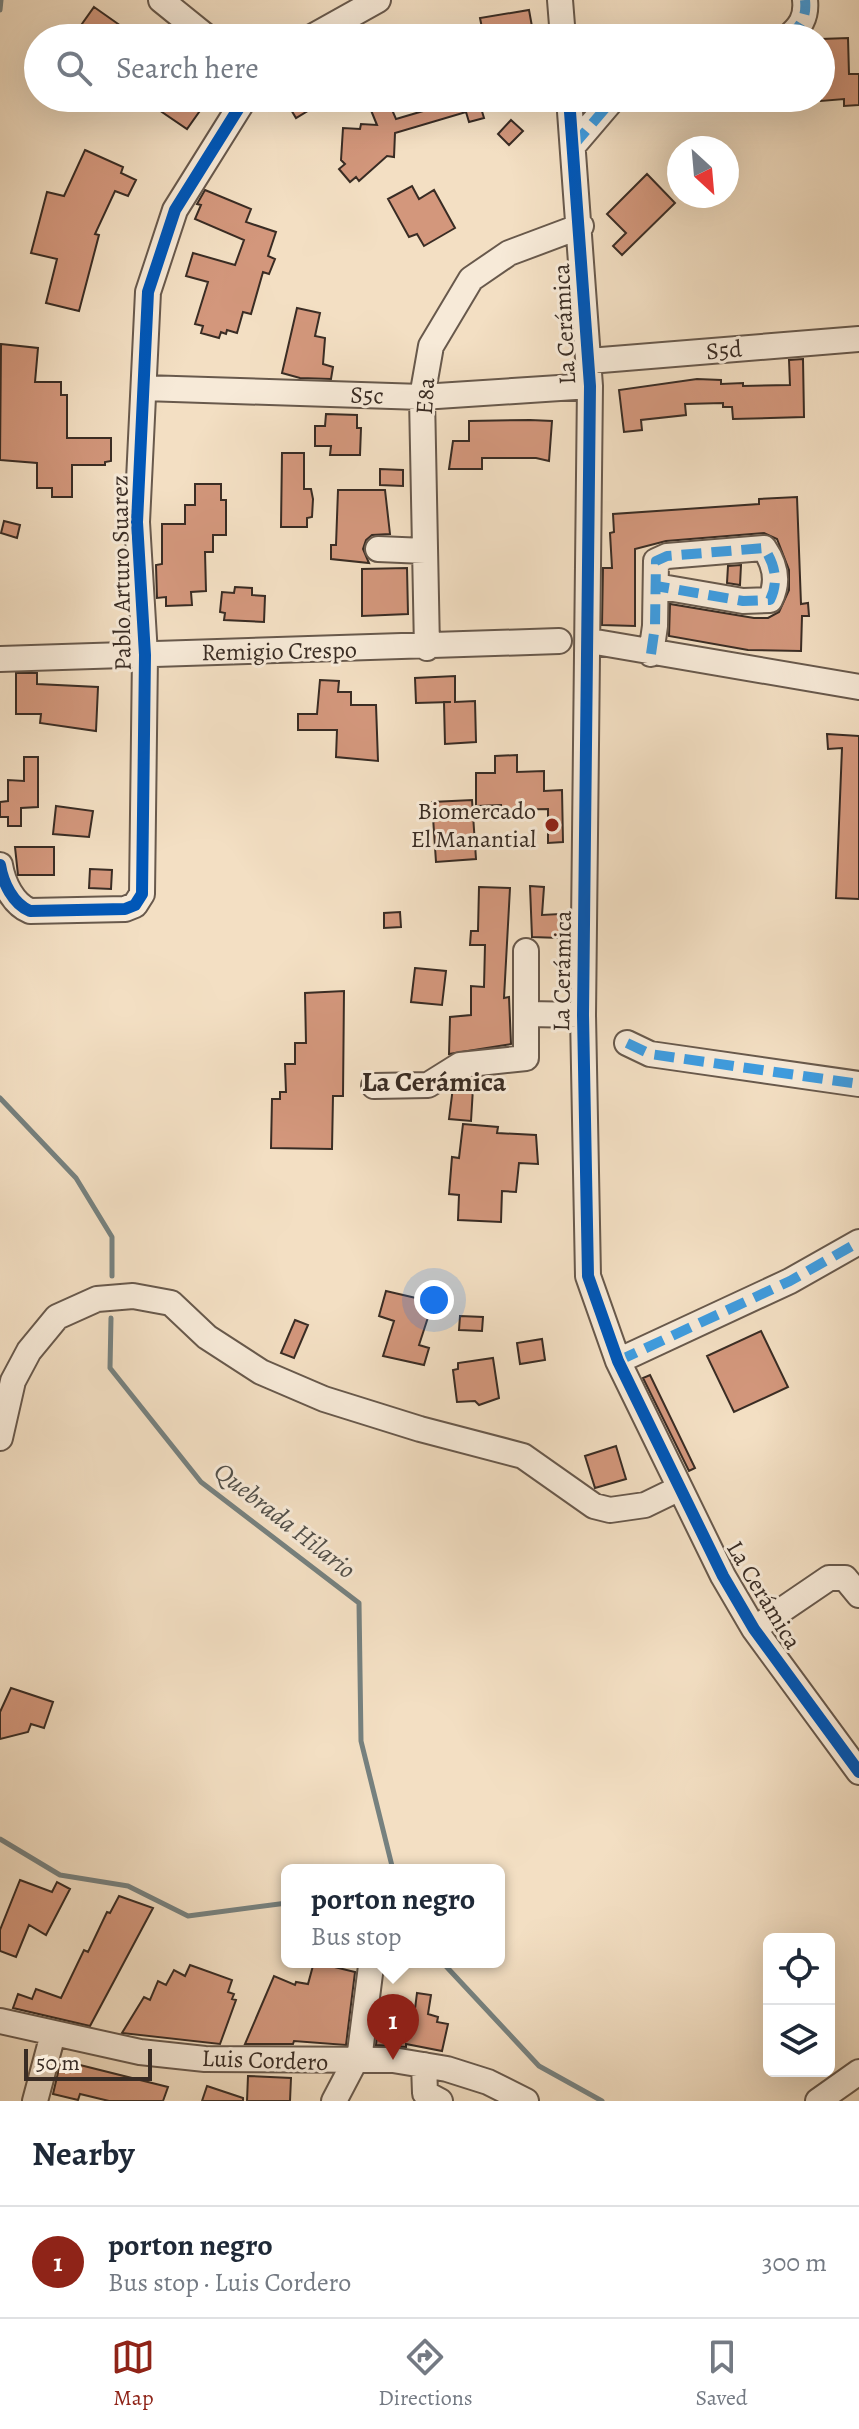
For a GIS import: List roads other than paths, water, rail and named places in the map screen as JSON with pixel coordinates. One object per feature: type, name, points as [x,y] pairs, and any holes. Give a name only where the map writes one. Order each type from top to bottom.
[{"type":"street","points":[[161,0],[191,24]]},
{"type":"street","points":[[335,24],[378,0]]},
{"type":"street","points":[[560,0],[562,24]]},
{"type":"street","points":[[801,24],[805,0]]},
{"type":"street","name":"Pablo Arturo Suarez","points":[[0,865],[3,881],[22,908],[30,911],[125,909],[135,905],[142,894],[145,655],[137,522],[148,292],[175,210],[236,112]]},
{"type":"street","name":"La Cerámica","points":[[570,112],[581,226],[590,386],[590,641],[583,1015],[588,1276],[618,1361],[723,1576],[754,1629],[859,1772]]},
{"type":"street","points":[[573,146],[602,112]]},
{"type":"street","name":"E8a","points":[[427,648],[422,397],[431,346],[471,279],[509,253],[581,226]]},
{"type":"street","name":"S5d","points":[[589,361],[859,339]]},
{"type":"street","name":"S5c","points":[[144,388],[422,397],[590,386]]},
{"type":"street","points":[[651,654],[656,561],[667,556],[764,548],[773,561],[775,583],[770,600],[743,601],[656,586]]},
{"type":"street","points":[[378,549],[425,551]]},
{"type":"street","name":"Remigio Crespo","points":[[0,659],[427,648],[559,641]]},
{"type":"street","points":[[590,641],[651,654],[859,687]]},
{"type":"street","points":[[374,1086],[428,1085],[460,1065],[526,1058],[526,951]]},
{"type":"street","points":[[528,1014],[583,1015]]},
{"type":"street","points":[[627,1043],[650,1054],[859,1084]]},
{"type":"street","points":[[618,1361],[790,1281],[859,1242]]},
{"type":"street","points":[[0,1438],[13,1381],[29,1351],[57,1317],[97,1299],[133,1296],[171,1303],[207,1337],[261,1372],[324,1399],[420,1429],[523,1456],[594,1506],[610,1510],[645,1505],[680,1488]]},
{"type":"street","points":[[754,1629],[829,1578],[845,1578],[859,1595]]},
{"type":"street","points":[[334,2101],[356,2061],[371,1968]]},
{"type":"street","name":"Luis Cordero","points":[[0,2021],[140,2052],[205,2059],[424,2065],[488,2082],[526,2101]]},
{"type":"street","points":[[35,2101],[53,2034]]},
{"type":"street","points":[[424,2065],[425,2093],[440,2101]]},
{"type":"street","points":[[818,2101],[859,2072]]},
{"type":"waterway","name":"Quebrada Hilario","points":[[0,10],[1,0]]},
{"type":"waterway","name":"Quebrada Hilario","points":[[0,1098],[76,1178],[112,1237],[112,1276]]},
{"type":"waterway","name":"Quebrada Hilario","points":[[111,1318],[110,1368],[201,1482],[359,1603],[361,1741],[392,1864]]},
{"type":"waterway","points":[[0,1839],[60,1875],[128,1886],[188,1916],[281,1904]]},
{"type":"waterway","points":[[448,1968],[539,2066],[602,2101]]},
{"type":"place","name":"Biomercado El Manantial","points":[[552,825]]},
{"type":"place","name":"porton negro","points":[[393,2060]]},
{"type":"district","name":"La Cerámica","points":[[434,1081]]}]
